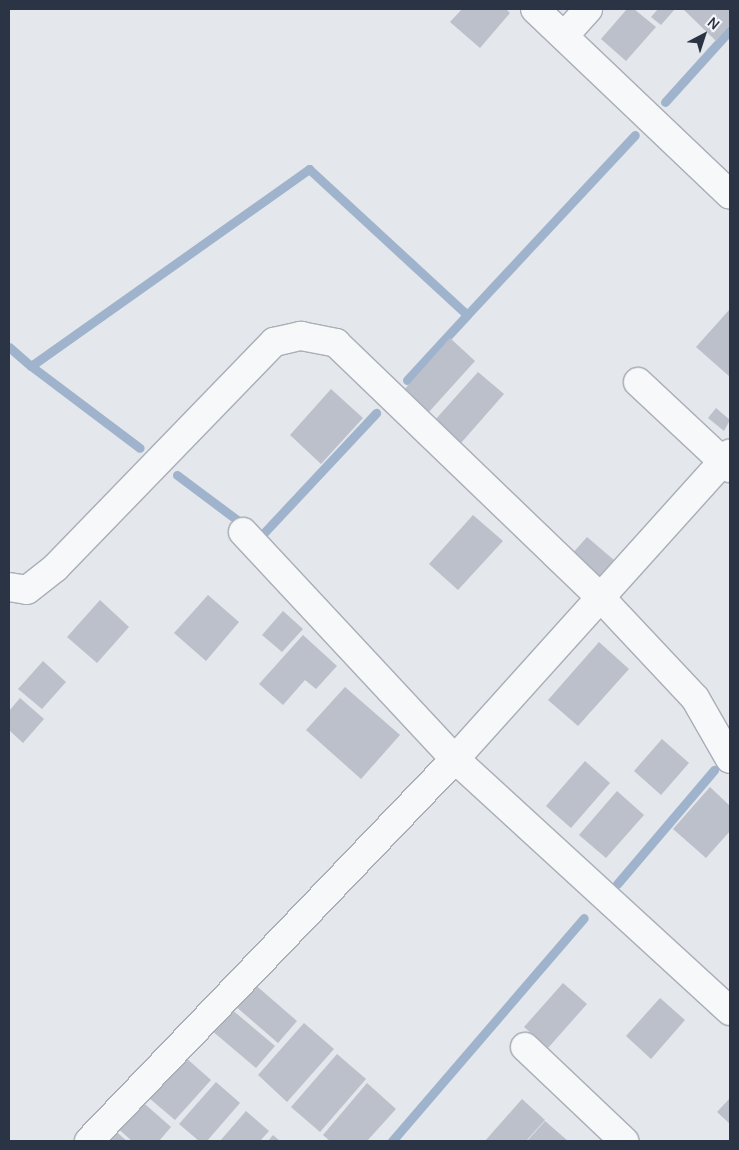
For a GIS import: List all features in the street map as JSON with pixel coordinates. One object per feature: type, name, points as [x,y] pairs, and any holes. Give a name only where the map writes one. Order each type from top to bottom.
[{"type":"street","points":[[535,9],[730,195]]},
{"type":"street","points":[[564,36],[588,9]]},
{"type":"street","points":[[9,587],[27,590],[55,568],[274,342],[301,336],[336,343],[601,598],[696,698],[730,759]]},
{"type":"street","points":[[89,1141],[455,759],[728,461],[638,382]]},
{"type":"street","points":[[242,532],[455,759],[730,1011]]},
{"type":"street","points":[[525,1047],[624,1141]]},
{"type":"building","points":[[462,9],[506,9],[510,13],[480,48],[450,22]]},
{"type":"building","points":[[627,9],[634,9],[656,27],[626,61],[601,39]]},
{"type":"building","points":[[658,9],[675,9],[661,25],[651,17]]},
{"type":"building","points":[[683,9],[730,9],[730,25],[716,41]]},
{"type":"building","points":[[730,309],[730,377],[696,347]]},
{"type":"building","points":[[450,338],[475,361],[428,413],[403,391]]},
{"type":"building","points":[[478,372],[504,394],[461,443],[435,420]]},
{"type":"building","points":[[331,389],[363,418],[321,464],[290,435]]},
{"type":"building","points":[[716,408],[730,420],[724,431],[708,418]]},
{"type":"building","points":[[473,515],[503,541],[458,590],[429,564]]},
{"type":"building","points":[[587,537],[621,566],[598,592],[564,563]]},
{"type":"building","points":[[208,595],[239,622],[206,661],[174,633]]},
{"type":"building","points":[[100,600],[129,627],[97,663],[67,637]]},
{"type":"building","points":[[283,611],[303,629],[282,652],[262,635]]},
{"type":"building","points":[[303,635],[337,666],[316,689],[305,680],[283,705],[259,684]]},
{"type":"building","points":[[599,642],[629,669],[578,726],[548,700]]},
{"type":"building","points":[[43,661],[66,682],[42,709],[18,689]]},
{"type":"building","points":[[345,687],[400,735],[361,779],[306,730]]},
{"type":"building","points":[[20,698],[44,719],[23,743],[9,730],[9,711]]},
{"type":"building","points":[[662,739],[689,763],[661,795],[634,771]]},
{"type":"building","points":[[585,761],[610,783],[571,828],[546,806]]},
{"type":"building","points":[[710,787],[730,806],[730,831],[706,858],[673,829]]},
{"type":"building","points":[[617,791],[644,815],[606,858],[579,835]]},
{"type":"building","points":[[253,983],[297,1021],[278,1043],[234,1005]]},
{"type":"building","points":[[563,983],[587,1004],[548,1048],[524,1027]]},
{"type":"building","points":[[660,998],[685,1020],[651,1059],[626,1036]]},
{"type":"building","points":[[230,1008],[275,1046],[256,1068],[211,1030]]},
{"type":"building","points":[[304,1023],[334,1049],[287,1102],[258,1075]]},
{"type":"building","points":[[337,1054],[366,1079],[320,1132],[291,1107]]},
{"type":"building","points":[[185,1057],[211,1080],[175,1120],[149,1098]]},
{"type":"building","points":[[216,1082],[240,1103],[207,1141],[199,1141],[179,1124]]},
{"type":"building","points":[[367,1083],[396,1109],[367,1141],[330,1141],[323,1135]]},
{"type":"building","points":[[138,1098],[171,1127],[159,1141],[132,1141],[114,1125]]},
{"type":"building","points":[[730,1098],[730,1124],[717,1112]]},
{"type":"building","points":[[522,1099],[545,1120],[526,1141],[485,1141]]},
{"type":"building","points":[[246,1111],[269,1131],[260,1141],[220,1141]]},
{"type":"building","points":[[545,1121],[568,1141],[527,1141]]},
{"type":"building","points":[[114,1130],[127,1141],[104,1141]]},
{"type":"building","points":[[273,1135],[280,1141],[268,1141]]},
{"type":"waterway","points":[[665,102],[730,30]]},
{"type":"waterway","points":[[9,347],[31,366],[309,169],[467,315],[635,135]]},
{"type":"waterway","points":[[407,380],[467,315]]},
{"type":"waterway","points":[[31,366],[140,448]]},
{"type":"waterway","points":[[177,475],[260,537],[376,413]]},
{"type":"waterway","points":[[617,884],[714,770]]},
{"type":"waterway","points":[[392,1141],[584,918]]}]
